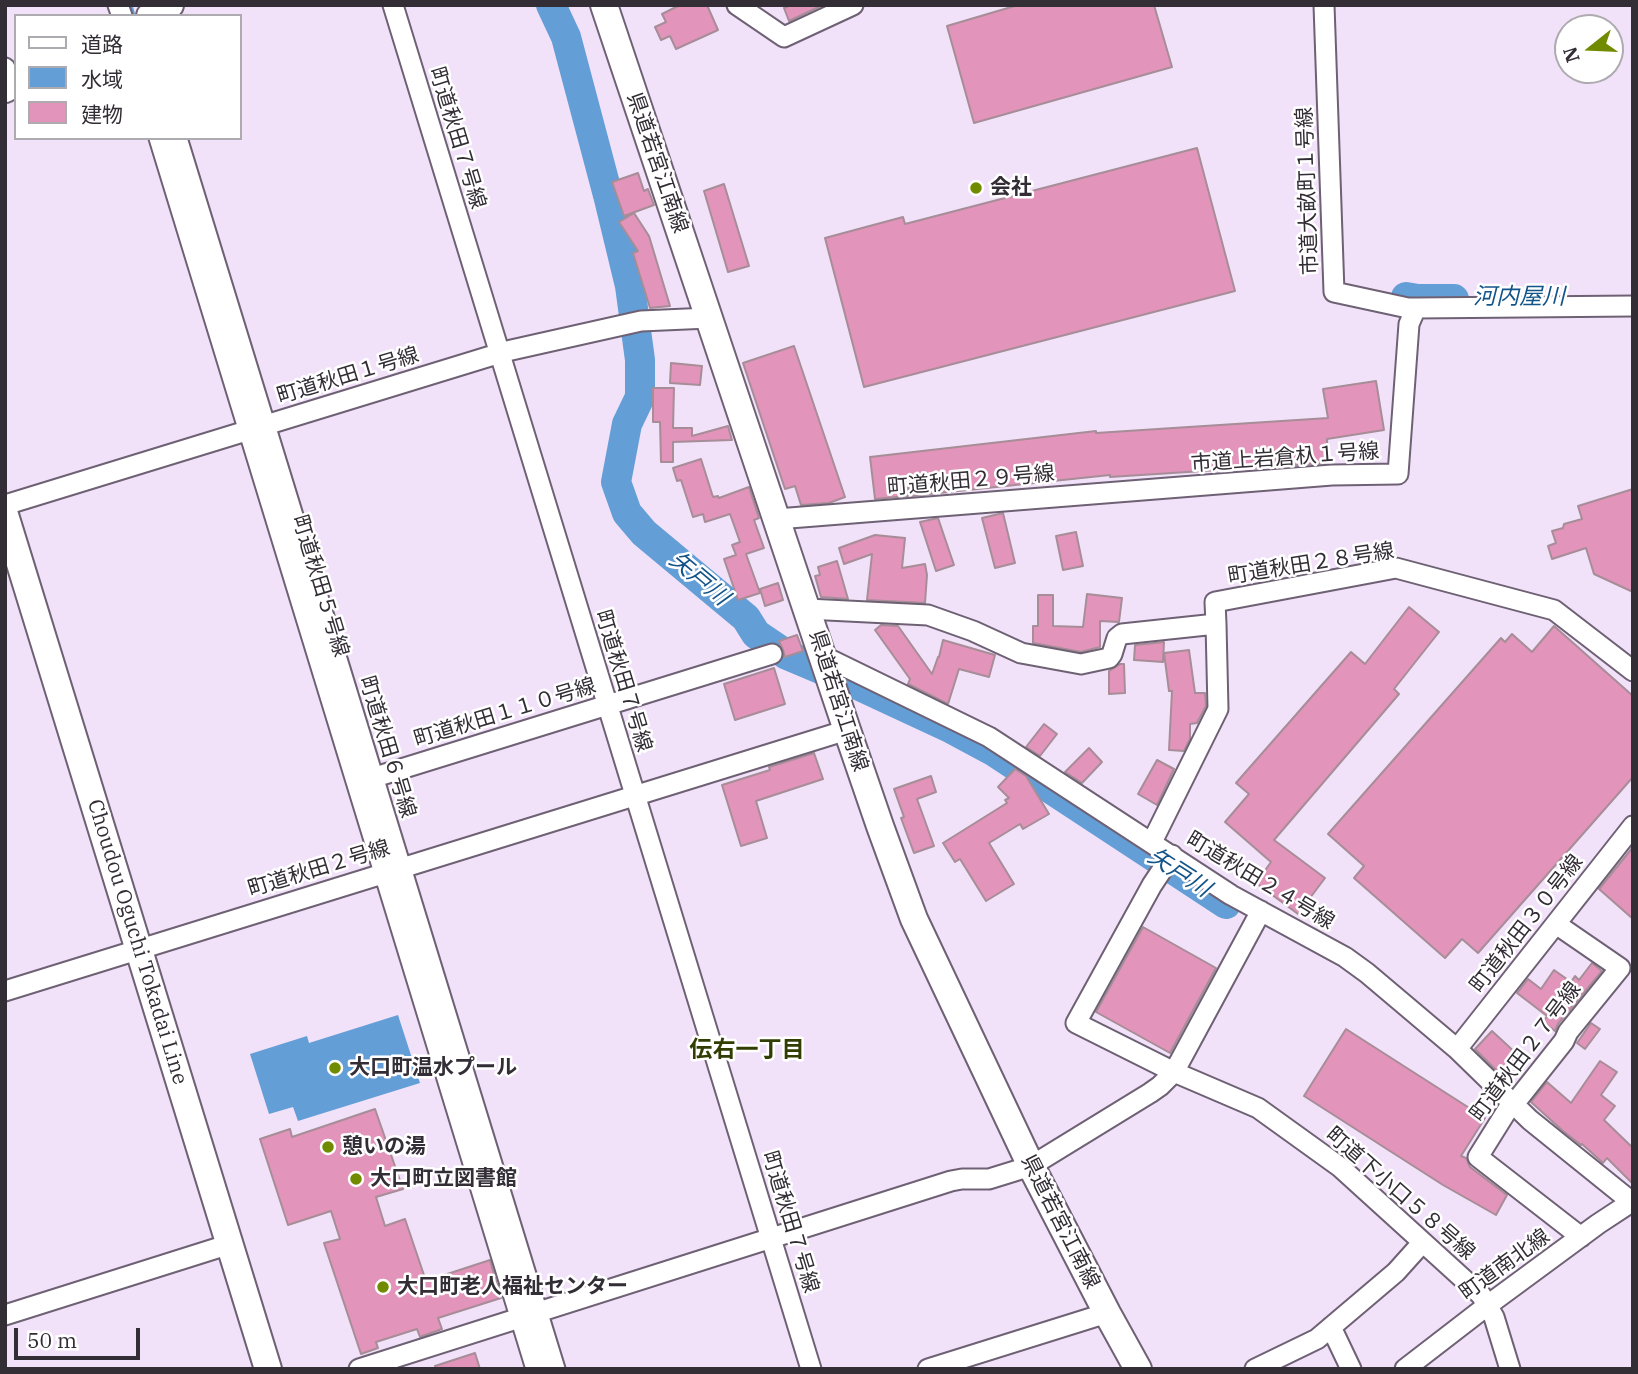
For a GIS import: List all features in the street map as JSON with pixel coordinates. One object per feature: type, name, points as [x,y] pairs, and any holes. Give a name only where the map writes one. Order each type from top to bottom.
[{"type":"main road","points":[[154,14],[170,5]]},
{"type":"main road","name":"県道若宮江南線","points":[[604,5],[847,729],[914,919],[1031,1166],[1138,1369]]},
{"type":"main road","name":"Choudou Oguchi Tokadai Line","points":[[5,515],[268,1369]]},
{"type":"street","name":"町道秋田７号線","points":[[393,5],[811,1369]]},
{"type":"street","points":[[737,5],[784,37],[853,5]]},
{"type":"street","name":"市道大畝町１号線","points":[[1324,5],[1334,292],[1408,308]]},
{"type":"street","name":"町道秋田５号線","points":[[160,140],[257,428],[393,871]]},
{"type":"street","name":"町道秋田６号線","points":[[178,140],[257,428],[372,778],[393,871],[529,1314],[555,1369]]},
{"type":"street","points":[[1408,308],[1633,306]]},
{"type":"street","name":"市道上岩倉杁１号線","points":[[1169,488],[1332,475],[1398,474],[1408,308]]},
{"type":"street","name":"町道秋田１号線","points":[[5,505],[499,353],[641,321],[709,318]]},
{"type":"street","name":"町道秋田２９号線","points":[[777,519],[1169,488]]},
{"type":"street","name":"町道秋田２８号線","points":[[1216,624],[1215,602],[1396,568],[1554,610],[1633,671]]},
{"type":"street","points":[[807,609],[928,615],[973,631],[1021,653],[1081,664],[1108,658],[1122,634],[1216,624],[1218,709],[1152,842]]},
{"type":"street","name":"町道秋田１１０号線","points":[[372,778],[772,654]]},
{"type":"street","name":"町道秋田２４号線","points":[[823,657],[989,737],[1231,895],[1345,957],[1457,1049],[1530,1120],[1629,1208]]},
{"type":"street","name":"町道秋田２号線","points":[[5,990],[847,729]]},
{"type":"street","name":"町道秋田３０号線","points":[[1457,1049],[1633,826]]},
{"type":"street","name":"町道下小口５８号線","points":[[1171,855],[1076,1023],[1174,1072],[1258,1108],[1340,1167],[1481,1295],[1494,1317],[1510,1369]]},
{"type":"street","points":[[359,1369],[951,1181],[989,1179],[1031,1166],[1160,1086],[1174,1072],[1262,911]]},
{"type":"street","name":"町道秋田２７号線","points":[[1556,924],[1620,968],[1508,1109],[1478,1157],[1581,1237]]},
{"type":"street","name":"町道南北線","points":[[1405,1369],[1581,1237],[1629,1208]]},
{"type":"street","points":[[1255,1369],[1317,1339],[1396,1272],[1422,1243]]},
{"type":"street","points":[[5,1315],[230,1244]]},
{"type":"street","points":[[928,1369],[1107,1313]]},
{"type":"street","points":[[529,1314],[536,1369]]},
{"type":"street","points":[[1331,1327],[1351,1369]]},
{"type":"water","name":"大口町温水プール","points":[[398,1015],[420,1083],[298,1121],[293,1107],[269,1114],[250,1054],[307,1036],[309,1043]]},
{"type":"building","points":[[680,5],[707,5],[718,30],[676,49],[670,36],[661,40],[655,27],[666,22],[662,14]]},
{"type":"building","points":[[791,5],[823,5],[789,21],[784,8]]},
{"type":"building","points":[[1018,5],[1154,5],[1172,67],[974,123],[947,26]]},
{"type":"building","points":[[1197,148],[1235,291],[864,387],[825,238],[903,217],[905,224]]},
{"type":"building","points":[[638,173],[644,191],[648,189],[654,205],[624,216],[612,182]]},
{"type":"building","points":[[724,184],[749,266],[728,272],[704,191]]},
{"type":"building","points":[[634,213],[649,236],[670,306],[650,308],[633,253],[638,251],[619,222]]},
{"type":"building","points":[[794,346],[845,497],[829,503],[801,505],[795,486],[785,489],[743,363]]},
{"type":"building","points":[[671,363],[702,366],[700,385],[670,383]]},
{"type":"building","points":[[1376,381],[1384,430],[1327,439],[1328,463],[1110,475],[911,496],[908,488],[908,496],[875,499],[870,457],[1096,431],[1328,418],[1323,389]]},
{"type":"building","points":[[653,388],[674,388],[673,428],[692,428],[692,436],[728,426],[732,440],[673,442],[673,462],[661,462],[660,422],[653,422]]},
{"type":"building","points":[[701,459],[713,497],[719,498],[749,487],[759,518],[754,520],[764,548],[746,554],[760,593],[738,600],[724,559],[736,555],[732,545],[740,542],[730,514],[705,522],[703,514],[693,517],[681,480],[677,481],[673,468]]},
{"type":"building","points":[[1633,489],[1633,592],[1594,574],[1586,548],[1552,559],[1548,546],[1556,543],[1552,531],[1582,519],[1578,506]]},
{"type":"building","points":[[1003,513],[1015,563],[995,568],[982,518]]},
{"type":"building","points":[[938,518],[954,565],[936,571],[920,522]]},
{"type":"building","points":[[1076,532],[1083,566],[1063,570],[1056,536]]},
{"type":"building","points":[[875,535],[905,538],[902,568],[925,564],[925,603],[867,600],[872,554],[844,564],[839,548]]},
{"type":"building","points":[[837,561],[848,599],[821,597],[815,576],[820,575],[818,567]]},
{"type":"building","points":[[778,583],[783,600],[765,606],[760,589]]},
{"type":"building","points":[[1087,594],[1122,598],[1119,622],[1100,621],[1100,647],[1081,652],[1033,643],[1033,626],[1038,626],[1038,595],[1053,595],[1053,626],[1083,627]]},
{"type":"building","points":[[1409,607],[1439,632],[1394,689],[1399,694],[1274,840],[1325,878],[1298,914],[1256,883],[1271,862],[1225,822],[1249,794],[1236,783],[1351,652],[1365,664]]},
{"type":"building","points":[[881,625],[898,626],[932,674],[943,640],[995,655],[989,677],[959,669],[948,704],[908,684],[910,679],[875,630]]},
{"type":"building","points":[[1554,626],[1633,696],[1633,777],[1478,953],[1462,939],[1445,958],[1354,878],[1364,866],[1328,834],[1501,638],[1505,642],[1512,634],[1532,652]]},
{"type":"building","points":[[797,635],[803,651],[785,657],[779,641]]},
{"type":"building","points":[[1164,642],[1163,662],[1134,660],[1135,645]]},
{"type":"building","points":[[1189,650],[1195,693],[1205,693],[1206,706],[1197,723],[1190,724],[1190,739],[1184,751],[1169,750],[1172,691],[1169,691],[1164,653]]},
{"type":"building","points":[[1124,664],[1125,693],[1109,694],[1109,671]]},
{"type":"building","points":[[774,668],[785,704],[735,720],[724,684]]},
{"type":"building","points":[[1044,724],[1057,734],[1040,756],[1026,747]]},
{"type":"building","points":[[1089,748],[1102,762],[1082,783],[1065,772]]},
{"type":"building","points":[[814,753],[823,779],[756,801],[767,838],[741,846],[722,785]]},
{"type":"building","points":[[1157,760],[1174,769],[1157,805],[1138,794]]},
{"type":"building","points":[[1015,769],[1026,776],[1049,814],[1023,829],[1020,824],[989,843],[1014,884],[986,901],[960,859],[955,862],[943,843],[1007,803],[1005,800],[1009,798],[998,787]]},
{"type":"building","points":[[931,776],[936,792],[917,799],[934,846],[914,853],[894,789]]},
{"type":"building","points":[[1633,847],[1633,919],[1599,889]]},
{"type":"building","points":[[1143,927],[1216,968],[1170,1053],[1096,1012]]},
{"type":"building","points":[[1592,963],[1602,971],[1555,1031],[1543,1022],[1547,1016],[1517,993],[1528,979],[1541,989],[1554,970],[1571,982],[1575,976],[1579,980]]},
{"type":"building","points":[[1591,1023],[1600,1029],[1585,1049],[1577,1043]]},
{"type":"building","points":[[1346,1029],[1485,1118],[1461,1156],[1466,1158],[1470,1167],[1507,1195],[1496,1215],[1443,1185],[1304,1096]]},
{"type":"building","points":[[1492,1031],[1519,1056],[1501,1075],[1475,1049]]},
{"type":"building","points":[[1600,1061],[1617,1072],[1601,1095],[1615,1106],[1604,1120],[1633,1148],[1633,1184],[1607,1158],[1603,1163],[1531,1102],[1547,1082],[1571,1103]]},
{"type":"building","points":[[375,1109],[403,1189],[376,1197],[385,1226],[405,1219],[426,1281],[490,1260],[501,1298],[438,1318],[442,1329],[420,1337],[417,1329],[376,1342],[378,1348],[361,1354],[324,1243],[340,1239],[331,1211],[288,1225],[260,1139],[290,1129],[292,1137]]},
{"type":"building","points":[[475,1353],[480,1369],[435,1369],[435,1366]]},
{"type":"waterway","points":[[130,5],[132,14]]},
{"type":"waterway","name":"矢戸川","points":[[551,5],[566,37],[630,286],[640,360],[640,397],[627,424],[616,482],[627,513],[644,533],[746,618],[756,634],[787,655],[952,729],[993,751],[1226,904]]},
{"type":"waterway","name":"河内屋川","points":[[1406,297],[1454,299]]},
{"type":"place","name":"会社","points":[[976,188]]},
{"type":"place","name":"大口町温水プール","points":[[335,1068]]},
{"type":"place","name":"憩いの湯","points":[[328,1147]]},
{"type":"place","name":"大口町立図書館","points":[[356,1179]]},
{"type":"place","name":"大口町老人福祉センター","points":[[383,1287]]},
{"type":"district","name":"伝右一丁目","points":[[747,1050]]}]
